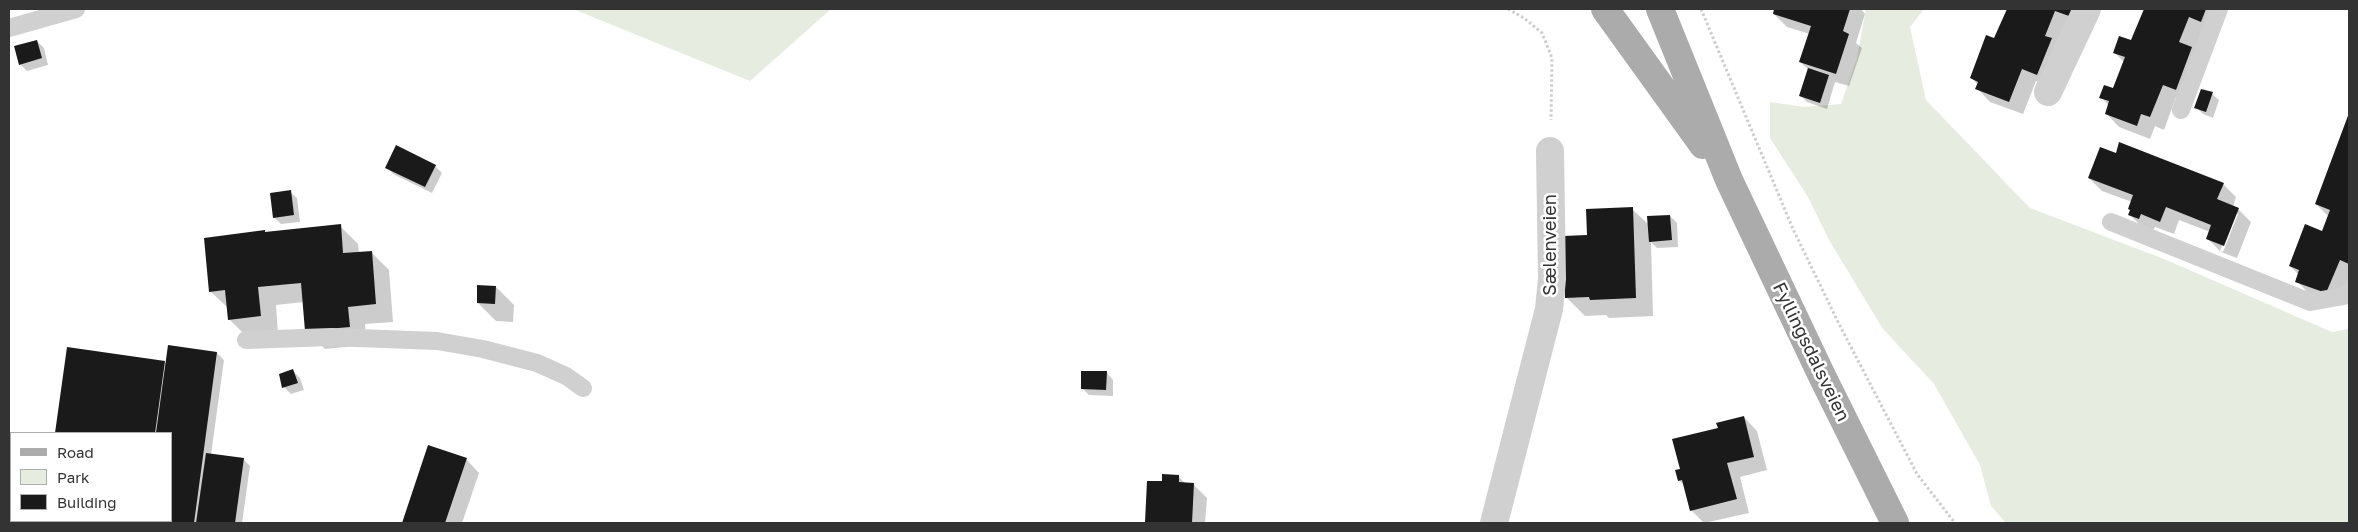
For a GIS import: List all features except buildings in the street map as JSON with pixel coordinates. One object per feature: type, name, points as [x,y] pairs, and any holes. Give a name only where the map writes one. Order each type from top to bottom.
[{"type":"main road","name":"Fyllingsdalsveien","points":[[1605,9],[1729,180]]},
{"type":"main road","name":"Fyllingsdalsveien","points":[[1660,9],[1729,180],[1822,376],[1895,523]]},
{"type":"street","points":[[2048,92],[2087,9]]},
{"type":"street","name":"Sælenveien","points":[[1494,523],[1549,309],[1552,278],[1550,151]]},
{"type":"lane","points":[[9,28],[76,9]]},
{"type":"lane","points":[[2181,110],[2219,9]]},
{"type":"lane","points":[[2111,222],[2310,302],[2344,296],[2349,292]]},
{"type":"lane","points":[[246,340],[331,337],[437,341],[483,349],[536,363],[566,376],[583,388]]},
{"type":"path","points":[[1508,9],[1524,18],[1542,33],[1552,58],[1550,151]]},
{"type":"path","points":[[1701,9],[1793,229],[1839,324],[1917,474],[1955,523]]},
{"type":"green space","points":[[573,9],[831,9],[750,81]]},
{"type":"green space","points":[[1866,9],[1924,9],[1910,27],[1926,100],[2030,208],[2164,259],[2332,332],[2349,329],[2349,523],[2006,523],[1991,506],[1980,465],[1934,384],[1883,329],[1829,240],[1808,197],[1770,138],[1770,102],[1804,107],[1841,104],[1857,58]]}]
